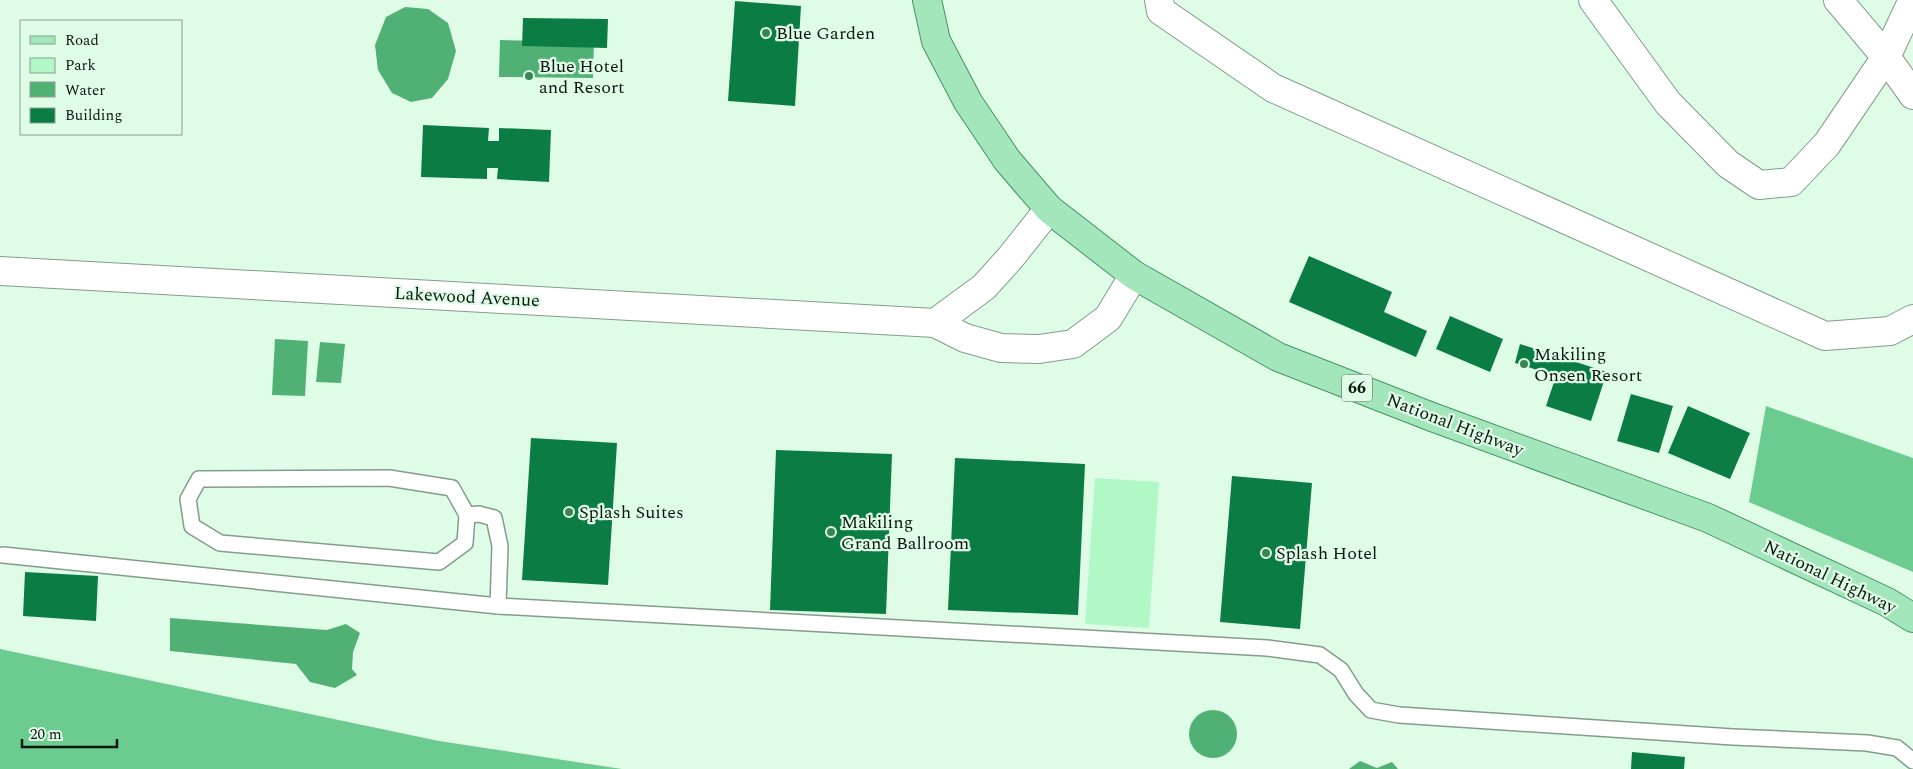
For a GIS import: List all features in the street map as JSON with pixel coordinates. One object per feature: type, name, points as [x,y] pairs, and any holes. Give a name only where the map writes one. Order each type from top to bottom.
[{"type":"main road","name":"National Highway","points":[[927,0],[936,41],[968,102],[1007,160],[1049,208],[1134,275],[1278,357],[1432,417],[1708,518],[1887,602],[1913,618]]},
{"type":"street","points":[[1159,0],[1161,11],[1273,88],[1825,336],[1890,331],[1913,319]]},
{"type":"street","points":[[1593,0],[1668,103],[1728,164],[1759,185],[1791,182],[1827,144],[1886,57],[1910,6],[1913,4]]},
{"type":"street","points":[[1838,0],[1886,57],[1913,95]]},
{"type":"street","points":[[935,323],[984,287],[1011,257],[1049,208]]},
{"type":"street","name":"Lakewood Avenue","points":[[0,271],[935,323],[965,338],[1001,348],[1039,349],[1072,344],[1108,318],[1134,275]]},
{"type":"lane","points":[[389,478],[452,488],[467,515],[465,543],[439,562],[220,543],[192,526],[188,498],[200,479],[389,478]]},
{"type":"lane","points":[[467,515],[479,514],[494,518],[500,546],[498,606]]},
{"type":"lane","points":[[3,555],[498,606],[1266,648],[1320,656],[1341,670],[1356,694],[1371,710],[1399,715],[1733,737],[1867,743],[1897,748],[1908,757],[1902,769]]},
{"type":"green space","points":[[1095,478],[1159,482],[1149,628],[1085,624]]},
{"type":"shaded area","points":[[1766,406],[1913,458],[1913,572],[1749,502]]},
{"type":"shaded area","points":[[0,649],[439,741],[622,769],[0,769]]},
{"type":"water","points":[[405,7],[428,9],[448,23],[456,51],[448,79],[432,98],[411,102],[392,93],[378,70],[375,45],[386,17]]},
{"type":"water","points":[[500,40],[594,42],[593,78],[499,77]]},
{"type":"water","points":[[275,339],[308,341],[305,396],[272,395]]},
{"type":"water","points":[[320,342],[345,344],[341,383],[316,382]]},
{"type":"water","points":[[170,618],[327,630],[346,624],[360,633],[353,652],[352,669],[357,675],[335,688],[310,682],[296,664],[170,651]]},
{"type":"water","points":[[1213,710],[1222,712],[1230,717],[1235,725],[1237,734],[1235,743],[1230,751],[1222,756],[1213,758],[1204,756],[1196,751],[1191,743],[1189,734],[1191,725],[1196,717],[1204,712]]},
{"type":"water","points":[[1360,761],[1377,768],[1392,762],[1398,769],[1349,769]]},
{"type":"building","name":"Blue Garden","points":[[735,1],[801,6],[795,106],[728,101]]},
{"type":"building","points":[[523,18],[608,19],[607,48],[522,46]]},
{"type":"building","points":[[423,125],[489,128],[488,141],[499,141],[499,128],[551,130],[549,182],[497,179],[498,168],[487,168],[487,179],[421,177]]},
{"type":"building","points":[[1309,256],[1392,292],[1384,312],[1427,331],[1416,357],[1289,302]]},
{"type":"building","points":[[1450,316],[1503,339],[1490,372],[1436,349]]},
{"type":"building","points":[[1520,344],[1607,372],[1591,421],[1546,406],[1556,376],[1515,363]]},
{"type":"building","points":[[1631,394],[1673,406],[1659,453],[1617,441]]},
{"type":"building","points":[[1688,406],[1750,433],[1730,479],[1668,453]]},
{"type":"building","name":"Splash Suites","points":[[531,438],[617,443],[608,585],[522,580]]},
{"type":"building","name":"Makiling Grand Ballroom","points":[[776,450],[892,454],[886,614],[770,610]]},
{"type":"building","points":[[955,458],[1085,464],[1078,615],[948,610]]},
{"type":"building","name":"Splash Hotel","points":[[1232,476],[1312,483],[1300,629],[1220,622]]},
{"type":"building","points":[[25,572],[98,576],[96,621],[23,616]]},
{"type":"building","points":[[1632,752],[1685,757],[1684,769],[1631,769]]},
{"type":"place","name":"Blue Garden","points":[[766,33]]},
{"type":"place","name":"Blue Hotel and Resort","points":[[529,76]]},
{"type":"place","name":"Makiling Onsen Resort","points":[[1524,364]]},
{"type":"place","name":"Splash Suites","points":[[569,512]]},
{"type":"place","name":"Makiling Grand Ballroom","points":[[831,532]]},
{"type":"place","name":"Splash Hotel","points":[[1266,553]]}]
